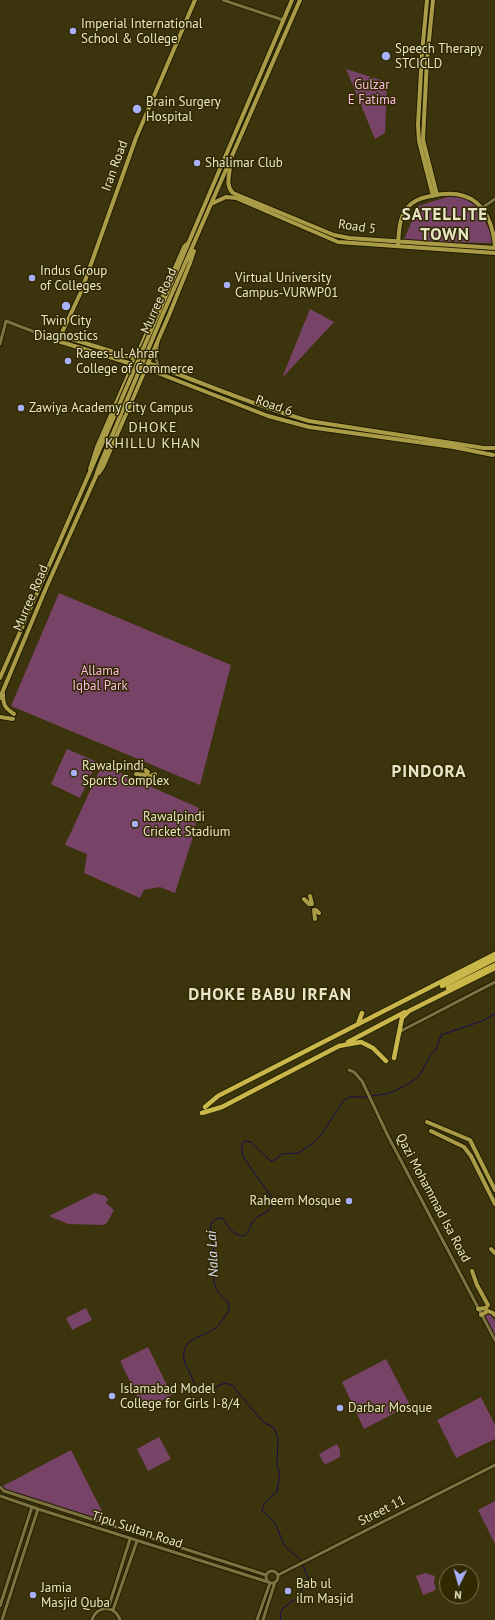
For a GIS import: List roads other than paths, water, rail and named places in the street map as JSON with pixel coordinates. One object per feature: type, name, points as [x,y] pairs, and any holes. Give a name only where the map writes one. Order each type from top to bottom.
[{"type":"highway","points":[[205,1107],[218,1096],[495,954]]},
{"type":"highway","points":[[495,959],[443,988],[495,964]]},
{"type":"highway","points":[[202,1113],[222,1107],[339,1046],[495,968]]},
{"type":"highway","points":[[394,1058],[402,1018],[409,1011]]},
{"type":"highway","points":[[358,1024],[362,1013]]},
{"type":"highway","points":[[339,1046],[360,1042],[373,1048],[386,1061]]},
{"type":"main road","name":"Iran Road","points":[[58,341],[81,292],[136,138],[195,0]]},
{"type":"main road","name":"Murree Road","points":[[0,698],[46,588],[96,476],[119,413],[189,242],[292,0]]},
{"type":"main road","name":"Murree Road","points":[[161,313],[194,245],[300,0]]},
{"type":"main road","points":[[427,0],[422,52],[418,125],[419,141],[435,195]]},
{"type":"main road","points":[[433,0],[427,60],[423,140],[435,195]]},
{"type":"main road","name":"Road 5","points":[[230,162],[231,170],[228,183],[229,188],[233,193],[334,235],[397,244],[495,253]]},
{"type":"main road","points":[[397,244],[405,210],[413,202],[435,195],[457,194],[474,200],[482,208],[494,227],[495,247]]},
{"type":"main road","name":"Road 5","points":[[211,204],[226,197],[236,198],[338,242],[495,247]]},
{"type":"main road","points":[[89,475],[97,446],[184,247],[189,242]]},
{"type":"main road","points":[[96,476],[102,467],[158,340],[190,263],[194,245]]},
{"type":"main road","name":"Road 6","points":[[60,335],[148,363],[288,415],[309,421],[484,448],[495,448]]},
{"type":"main road","points":[[145,337],[145,341],[150,344],[153,344],[158,340]]},
{"type":"main road","name":"Road 6","points":[[58,341],[145,368],[268,416],[309,427],[453,447],[494,456]]},
{"type":"main road","name":"Murree Road","points":[[0,678],[89,475],[119,413]]},
{"type":"main road","points":[[494,456],[492,451],[495,448]]},
{"type":"main road","points":[[0,717],[13,716],[6,709],[3,703],[3,690]]},
{"type":"main road","points":[[136,774],[146,775],[148,772],[145,770]]},
{"type":"main road","points":[[154,782],[150,776],[155,774]]},
{"type":"main road","points":[[304,899],[309,904],[312,904],[310,896]]},
{"type":"main road","points":[[314,919],[314,910],[319,913]]},
{"type":"main road","points":[[427,1122],[470,1140],[495,1190]]},
{"type":"main road","points":[[431,1131],[464,1147],[471,1156],[495,1204]]},
{"type":"main road","points":[[464,1137],[464,1147]]},
{"type":"main road","points":[[491,1249],[495,1253]]},
{"type":"main road","points":[[472,1271],[477,1285],[488,1305],[486,1308],[478,1309]]},
{"type":"main road","points":[[481,1315],[488,1311],[493,1312],[495,1315]]},
{"type":"street","points":[[223,0],[283,20]]},
{"type":"street","points":[[482,208],[495,199]]},
{"type":"street","points":[[0,344],[6,322],[58,341]]},
{"type":"street","points":[[158,340],[156,357],[159,368]]},
{"type":"street","points":[[399,1032],[495,982]]},
{"type":"street","name":"Qazi Mohammad Isa Road","points":[[349,1070],[358,1075],[367,1090],[495,1340]]},
{"type":"street","name":"Street 11","points":[[278,1575],[495,1464]]},
{"type":"street","name":"Tipu Sultan Road","points":[[0,1487],[4,1491],[266,1575]]},
{"type":"street","name":"Tipu Sultan Road","points":[[0,1496],[269,1583]]},
{"type":"street","points":[[0,1606],[32,1507]]},
{"type":"street","points":[[2,1620],[38,1509]]},
{"type":"street","points":[[78,1522],[80,1516]]},
{"type":"street","points":[[108,1608],[130,1539]]},
{"type":"street","points":[[114,1610],[137,1541]]},
{"type":"street","points":[[165,1550],[167,1544]]},
{"type":"street","points":[[257,1620],[269,1583],[266,1575],[268,1572],[272,1571],[276,1572],[278,1575],[263,1620]]},
{"type":"street","points":[[269,1583],[276,1582]]},
{"type":"street","points":[[92,1620],[93,1616],[99,1610],[108,1608],[114,1610],[120,1620]]},
{"type":"waterway","name":"Nala Lai","points":[[371,1096],[390,1093],[413,1081],[419,1076],[430,1055],[436,1050],[441,1035],[482,1021],[495,1014]]},
{"type":"waterway","name":"Nala Lai","points":[[301,1560],[287,1548],[275,1523],[262,1511],[266,1502],[277,1492],[280,1472],[277,1467],[278,1438],[274,1428],[265,1423],[256,1414],[232,1385],[224,1383],[210,1388],[203,1389],[198,1387],[185,1363],[184,1352],[189,1343],[214,1329],[223,1320],[229,1309],[228,1302],[219,1292],[214,1283],[215,1261],[211,1223],[218,1218],[222,1218],[233,1232],[244,1236],[248,1232],[254,1220],[271,1208],[273,1204],[272,1198],[244,1158],[242,1144],[245,1141],[251,1142],[271,1161],[282,1154],[298,1153],[312,1144],[321,1135],[344,1100],[350,1097],[368,1097]]},
{"type":"waterway","name":"Nala Lai","points":[[281,1620],[280,1615],[282,1609],[297,1598],[308,1578],[303,1565]]},
{"type":"place","name":"Imperial International School & College","points":[[73,31]]},
{"type":"place","name":"Speech Therapy STCICLD","points":[[386,56]]},
{"type":"place","name":"Brain Surgery Hospital","points":[[137,109]]},
{"type":"place","name":"Shalimar Club","points":[[197,163]]},
{"type":"place","name":"Indus Group of Colleges","points":[[32,278]]},
{"type":"place","name":"Virtual University Campus-VURWP01","points":[[227,285]]},
{"type":"place","name":"Twin City Diagnostics","points":[[66,306]]},
{"type":"place","name":"Raees-ul-Ahrar College of Commerce","points":[[68,361]]},
{"type":"place","name":"Zawiya Academy City Campus","points":[[21,408]]},
{"type":"place","name":"Rawalpindi Sports Complex","points":[[74,773]]},
{"type":"place","name":"Rawalpindi Cricket Stadium","points":[[135,824]]},
{"type":"place","name":"Raheem Mosque","points":[[349,1201]]},
{"type":"place","name":"Islamabad Model College for Girls I-8/4","points":[[112,1396]]},
{"type":"place","name":"Darbar Mosque","points":[[340,1408]]},
{"type":"place","name":"Bab ul ilm Masjid","points":[[288,1591]]},
{"type":"place","name":"Jamia Masjid Quba","points":[[33,1595]]},
{"type":"district","name":"SATELLITE TOWN","points":[[445,225]]},
{"type":"district","name":"DHOKE KHILLU KHAN","points":[[153,436]]},
{"type":"district","name":"PINDORA","points":[[429,772]]},
{"type":"district","name":"DHOKE BABU IRFAN","points":[[270,995]]},
{"type":"park label","name":"Gulzar E Fatima","points":[[372,92]]},
{"type":"park label","name":"Allama Iqbal Park","points":[[100,678]]}]
